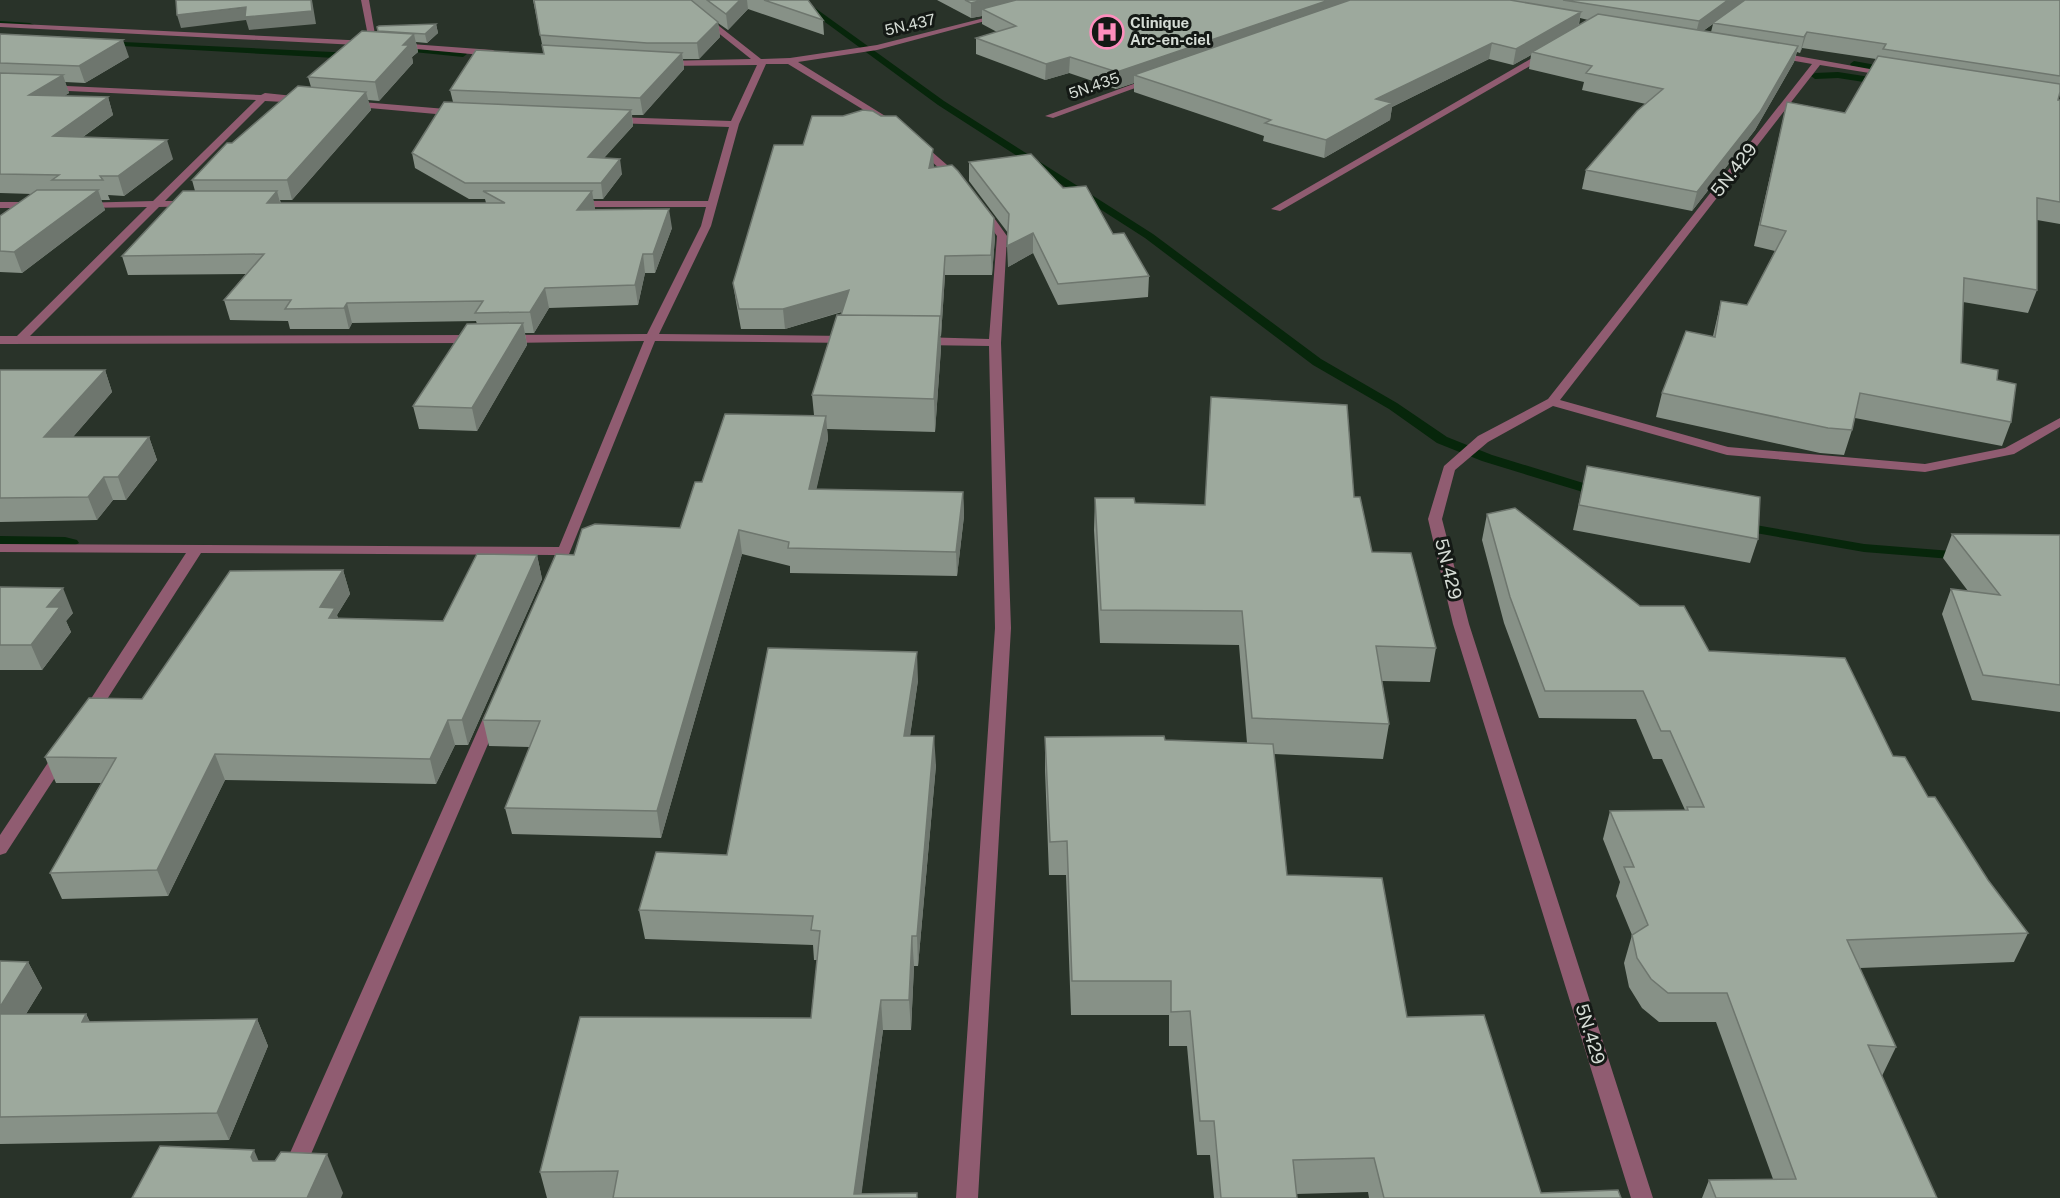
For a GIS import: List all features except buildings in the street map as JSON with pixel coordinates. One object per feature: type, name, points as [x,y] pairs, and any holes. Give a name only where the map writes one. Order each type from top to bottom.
[{"type":"street","points":[[364,0],[374,44]]},
{"type":"street","points":[[550,584],[651,337],[706,226],[734,124],[762,64],[681,0]]},
{"type":"street","name":"5N.437","points":[[649,64],[790,62],[877,46],[1009,14]]},
{"type":"street","points":[[0,25],[374,44],[504,54]]},
{"type":"street","points":[[1276,209],[1551,50]]},
{"type":"street","points":[[1763,53],[1900,75]]},
{"type":"street","points":[[790,62],[891,121],[964,185],[1002,236],[995,343],[1003,628],[967,1198]]},
{"type":"street","name":"5N.429","points":[[1642,1198],[1465,635],[1435,519],[1449,469],[1483,440],[1552,402],[1818,62]]},
{"type":"street","name":"5N.435","points":[[1050,116],[1162,77]]},
{"type":"street","points":[[35,87],[265,96],[310,100]]},
{"type":"street","points":[[20,340],[265,96]]},
{"type":"street","points":[[345,104],[464,114]]},
{"type":"street","points":[[604,119],[734,124]]},
{"type":"street","points":[[72,205],[203,204]]},
{"type":"street","points":[[559,204],[713,204]]},
{"type":"street","points":[[0,205],[48,205]]},
{"type":"street","points":[[0,340],[375,341],[651,337],[864,340]]},
{"type":"street","points":[[912,341],[995,343]]},
{"type":"street","points":[[1552,402],[1727,450],[1925,468],[2009,451],[2060,422]]},
{"type":"street","points":[[0,548],[564,551]]},
{"type":"street","points":[[0,849],[197,548]]},
{"type":"street","points":[[282,1198],[497,705]]},
{"type":"waterway","points":[[799,0],[941,103],[1149,236],[1317,362],[1393,406],[1442,440],[1487,458],[1601,493]]},
{"type":"waterway","points":[[0,23],[30,25]]},
{"type":"waterway","points":[[105,43],[353,56]]},
{"type":"waterway","points":[[397,48],[463,54]]},
{"type":"waterway","points":[[1854,64],[1892,71]]},
{"type":"waterway","points":[[1815,76],[1838,75],[1883,82]]},
{"type":"waterway","points":[[1738,526],[1864,548],[1964,556]]},
{"type":"waterway","points":[[0,540],[72,543]]},
{"type":"place","name":"Clinique Arc-en-ciel","points":[[1107,32]]}]
